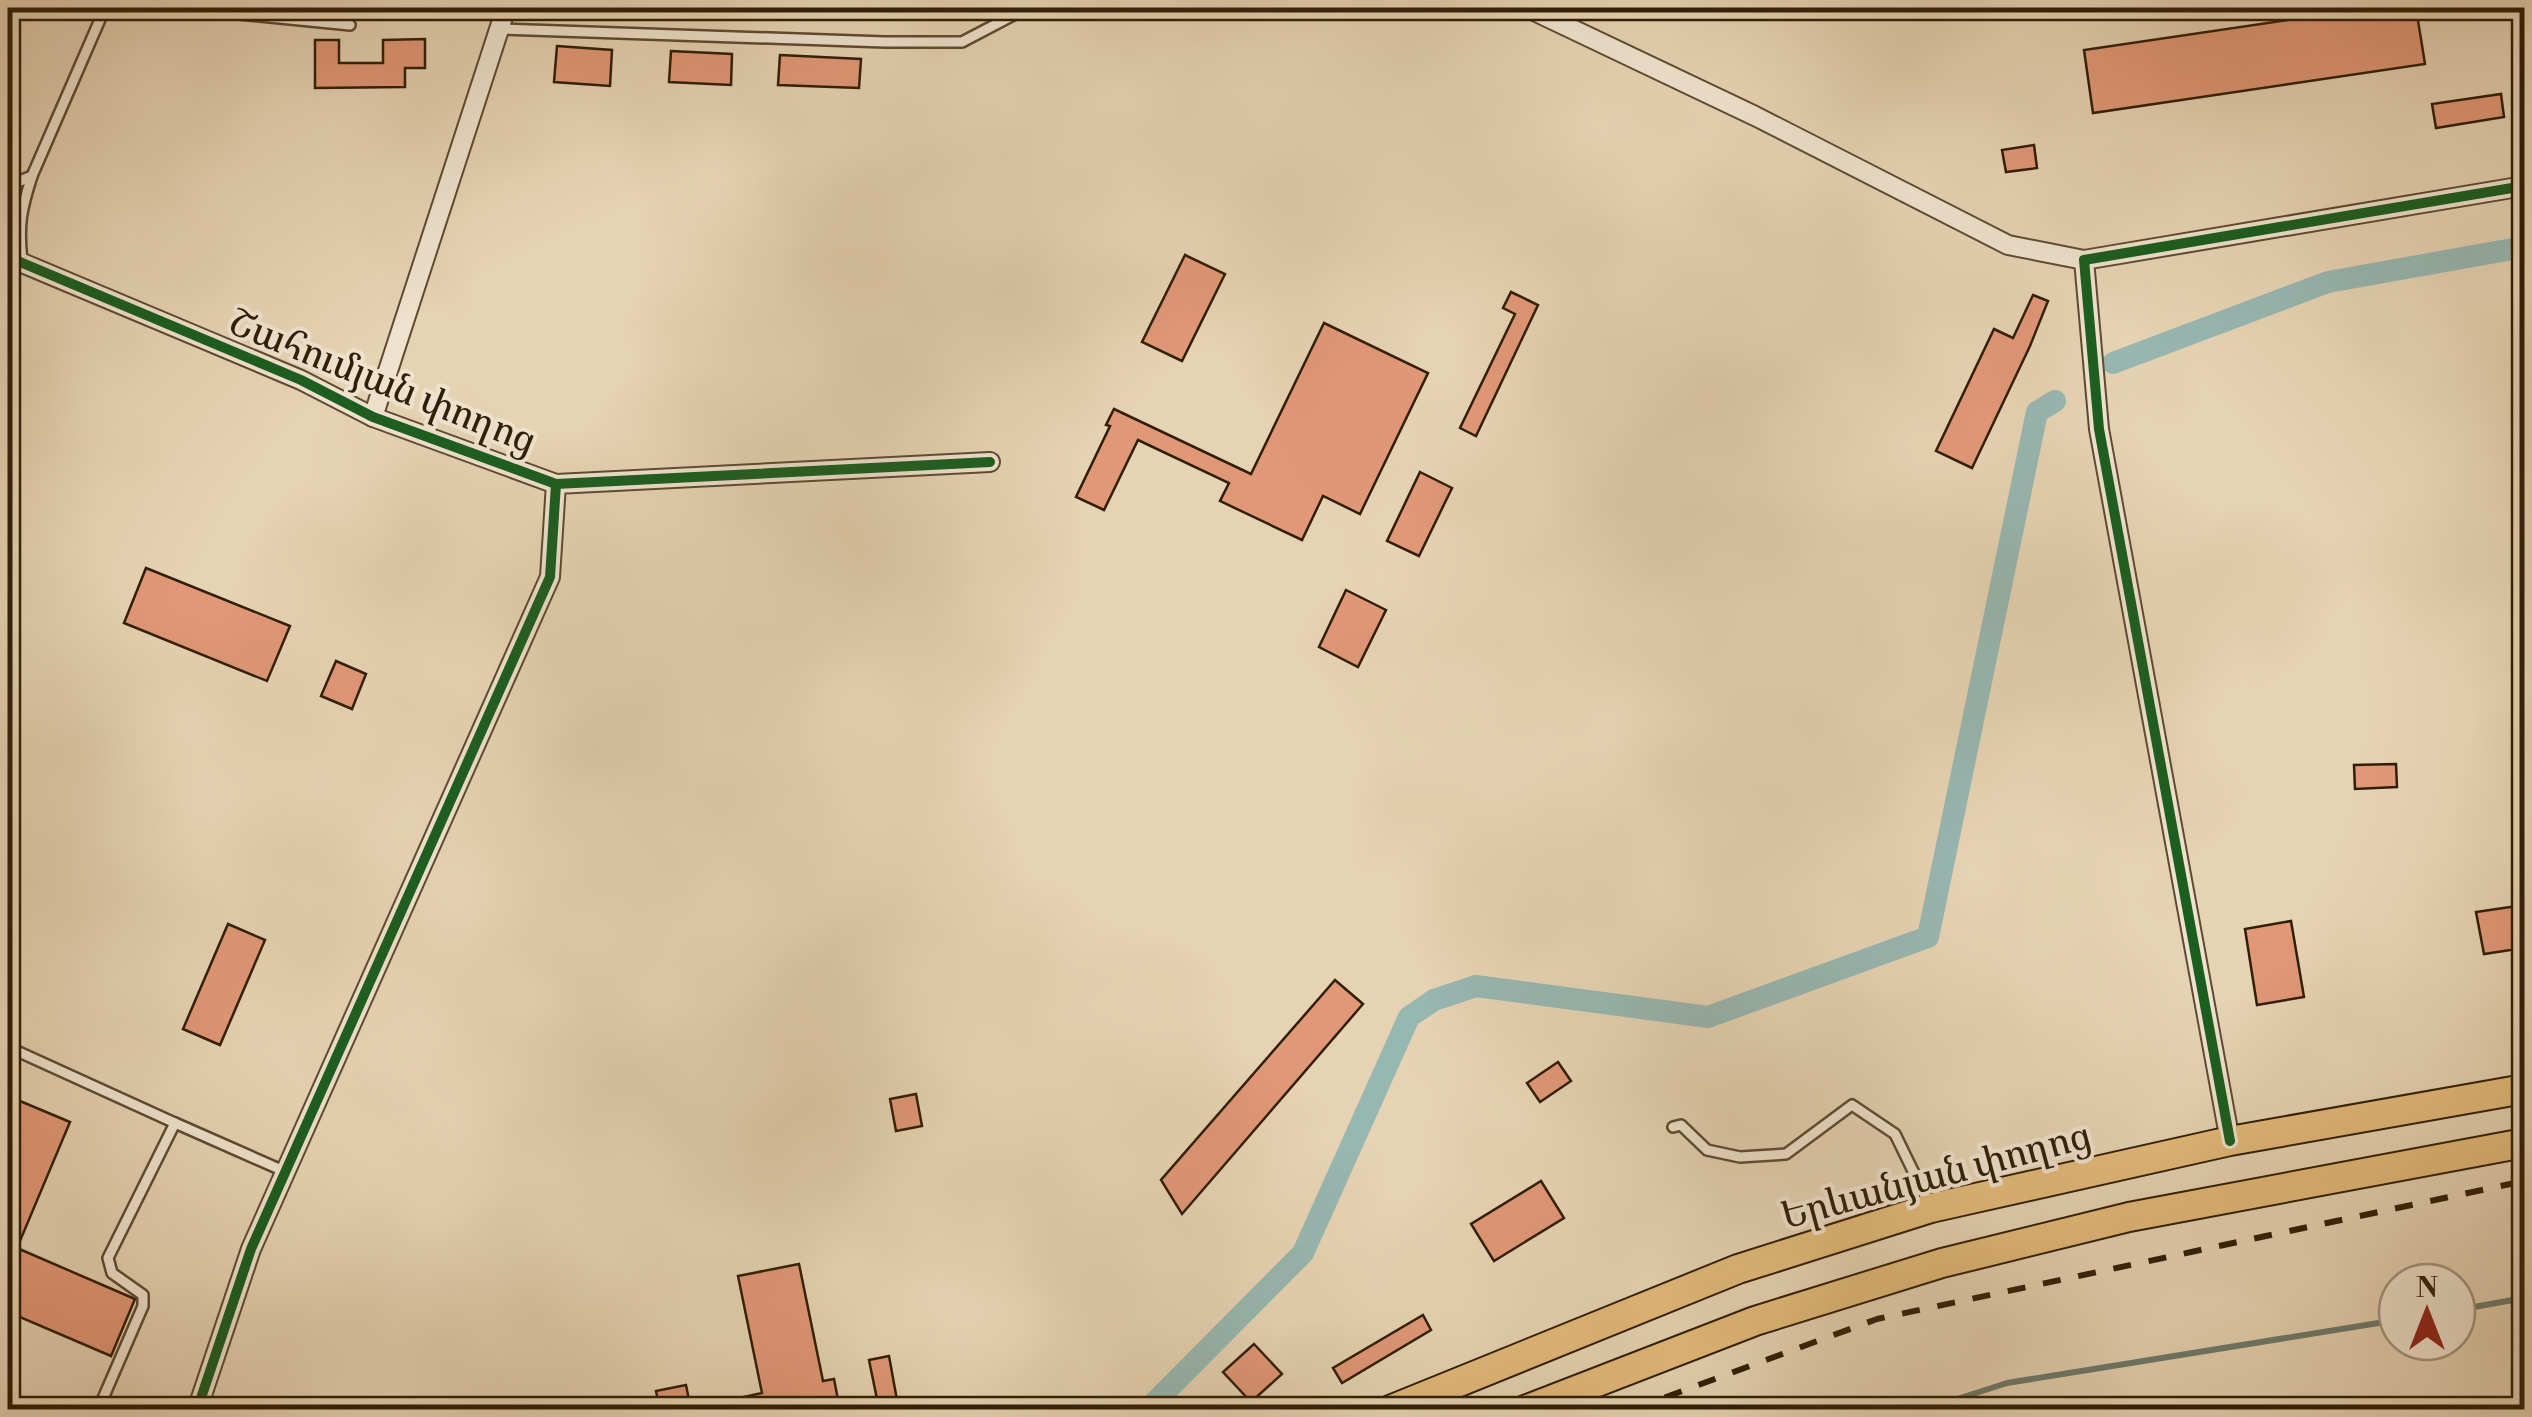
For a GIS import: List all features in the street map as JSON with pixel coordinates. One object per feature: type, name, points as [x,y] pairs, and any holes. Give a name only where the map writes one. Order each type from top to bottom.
[{"type":"highway","name":"Երևանյան փողոց","points":[[1390,1410],[1738,1269],[1931,1208],[2230,1141],[2524,1089]]},
{"type":"highway","points":[[1525,1410],[1755,1321],[1942,1263],[2130,1217],[2524,1143]]},
{"type":"street","points":[[373,418],[506,8]]},
{"type":"street","points":[[1528,8],[1755,116],[2008,245],[2084,260],[2524,186]]},
{"type":"street","name":"Շահումյան փողոց","points":[[15,260],[301,380],[373,418],[556,484],[990,462]]},
{"type":"street","points":[[2084,260],[2099,429],[2230,1141]]},
{"type":"street","points":[[197,1410],[252,1249],[550,577],[556,484]]},
{"type":"lane","points":[[15,260],[19,218],[32,176],[105,8]]},
{"type":"lane","points":[[176,8],[350,25]]},
{"type":"lane","points":[[499,29],[962,42],[1027,8]]},
{"type":"lane","points":[[8,186],[32,176]]},
{"type":"lane","points":[[8,1047],[286,1172]]},
{"type":"lane","points":[[1673,1127],[1681,1124],[1707,1150],[1740,1157],[1786,1154],[1852,1106],[1895,1134],[1931,1208]]},
{"type":"lane","points":[[98,1410],[143,1306],[143,1295],[112,1273],[108,1258],[175,1123]]},
{"type":"building","points":[[2370,8],[2416,8],[2425,64],[2093,113],[2084,50]]},
{"type":"building","points":[[425,39],[425,68],[405,68],[405,87],[315,88],[315,40],[339,40],[339,63],[383,63],[383,40]]},
{"type":"building","points":[[557,46],[612,50],[610,86],[554,82]]},
{"type":"building","points":[[671,51],[732,54],[731,85],[669,82]]},
{"type":"building","points":[[780,55],[861,59],[859,88],[778,85]]},
{"type":"building","points":[[2501,94],[2504,117],[2436,128],[2432,104]]},
{"type":"building","points":[[2034,145],[2037,168],[2006,172],[2002,150]]},
{"type":"building","points":[[1185,255],[1225,274],[1182,361],[1142,342]]},
{"type":"building","points":[[1511,292],[1538,305],[1476,436],[1460,428],[1515,314],[1503,308]]},
{"type":"building","points":[[2033,295],[2048,301],[1972,468],[1936,451],[1994,329],[2013,338]]},
{"type":"building","points":[[1324,323],[1428,373],[1360,514],[1323,496],[1302,540],[1220,501],[1229,483],[1138,440],[1104,510],[1076,497],[1110,426],[1106,425],[1114,409],[1251,474]]},
{"type":"building","points":[[1420,472],[1452,488],[1419,556],[1387,541]]},
{"type":"building","points":[[146,568],[290,626],[267,681],[124,623]]},
{"type":"building","points":[[1346,590],[1386,610],[1358,667],[1319,647]]},
{"type":"building","points":[[336,661],[366,674],[352,709],[321,696]]},
{"type":"building","points":[[2396,764],[2397,787],[2355,789],[2354,765]]},
{"type":"building","points":[[2524,905],[2524,948],[2484,954],[2476,912]]},
{"type":"building","points":[[2291,921],[2304,997],[2257,1005],[2245,929]]},
{"type":"building","points":[[228,924],[265,940],[220,1045],[183,1029]]},
{"type":"building","points":[[1335,980],[1363,1004],[1182,1214],[1161,1180]]},
{"type":"building","points":[[1558,1062],[1571,1081],[1540,1102],[1527,1083]]},
{"type":"building","points":[[916,1094],[922,1126],[896,1131],[890,1099]]},
{"type":"building","points":[[8,1096],[70,1122],[17,1248],[135,1299],[111,1356],[8,1312]]},
{"type":"building","points":[[1541,1181],[1564,1218],[1494,1261],[1471,1224]]},
{"type":"building","points":[[799,1264],[823,1381],[834,1379],[840,1410],[722,1410],[721,1402],[762,1393],[738,1276]]},
{"type":"building","points":[[1423,1315],[1431,1330],[1342,1383],[1333,1368]]},
{"type":"building","points":[[1254,1344],[1282,1374],[1251,1402],[1223,1372]]},
{"type":"building","points":[[889,1356],[897,1400],[878,1404],[869,1360]]},
{"type":"building","points":[[686,1385],[691,1410],[660,1410],[656,1391]]},
{"type":"waterway","points":[[2113,363],[2328,282],[2524,247]]},
{"type":"waterway","points":[[1147,1410],[1303,1253],[1409,1017],[1434,1000],[1476,986],[1708,1017],[1928,937],[2037,412],[2055,401]]},
{"type":"waterway","points":[[2477,1306],[2524,1298]]},
{"type":"waterway","points":[[1923,1410],[2007,1383],[2377,1323]]},
{"type":"railway","points":[[1631,1410],[1877,1319],[2524,1181]]},
{"type":"cycle path","points":[[2230,1141],[2099,429],[2084,260],[2524,186]]},
{"type":"cycle path","points":[[8,257],[301,380],[373,417],[556,484],[990,462]]},
{"type":"cycle path","points":[[197,1410],[251,1249],[550,577],[556,484]]}]
